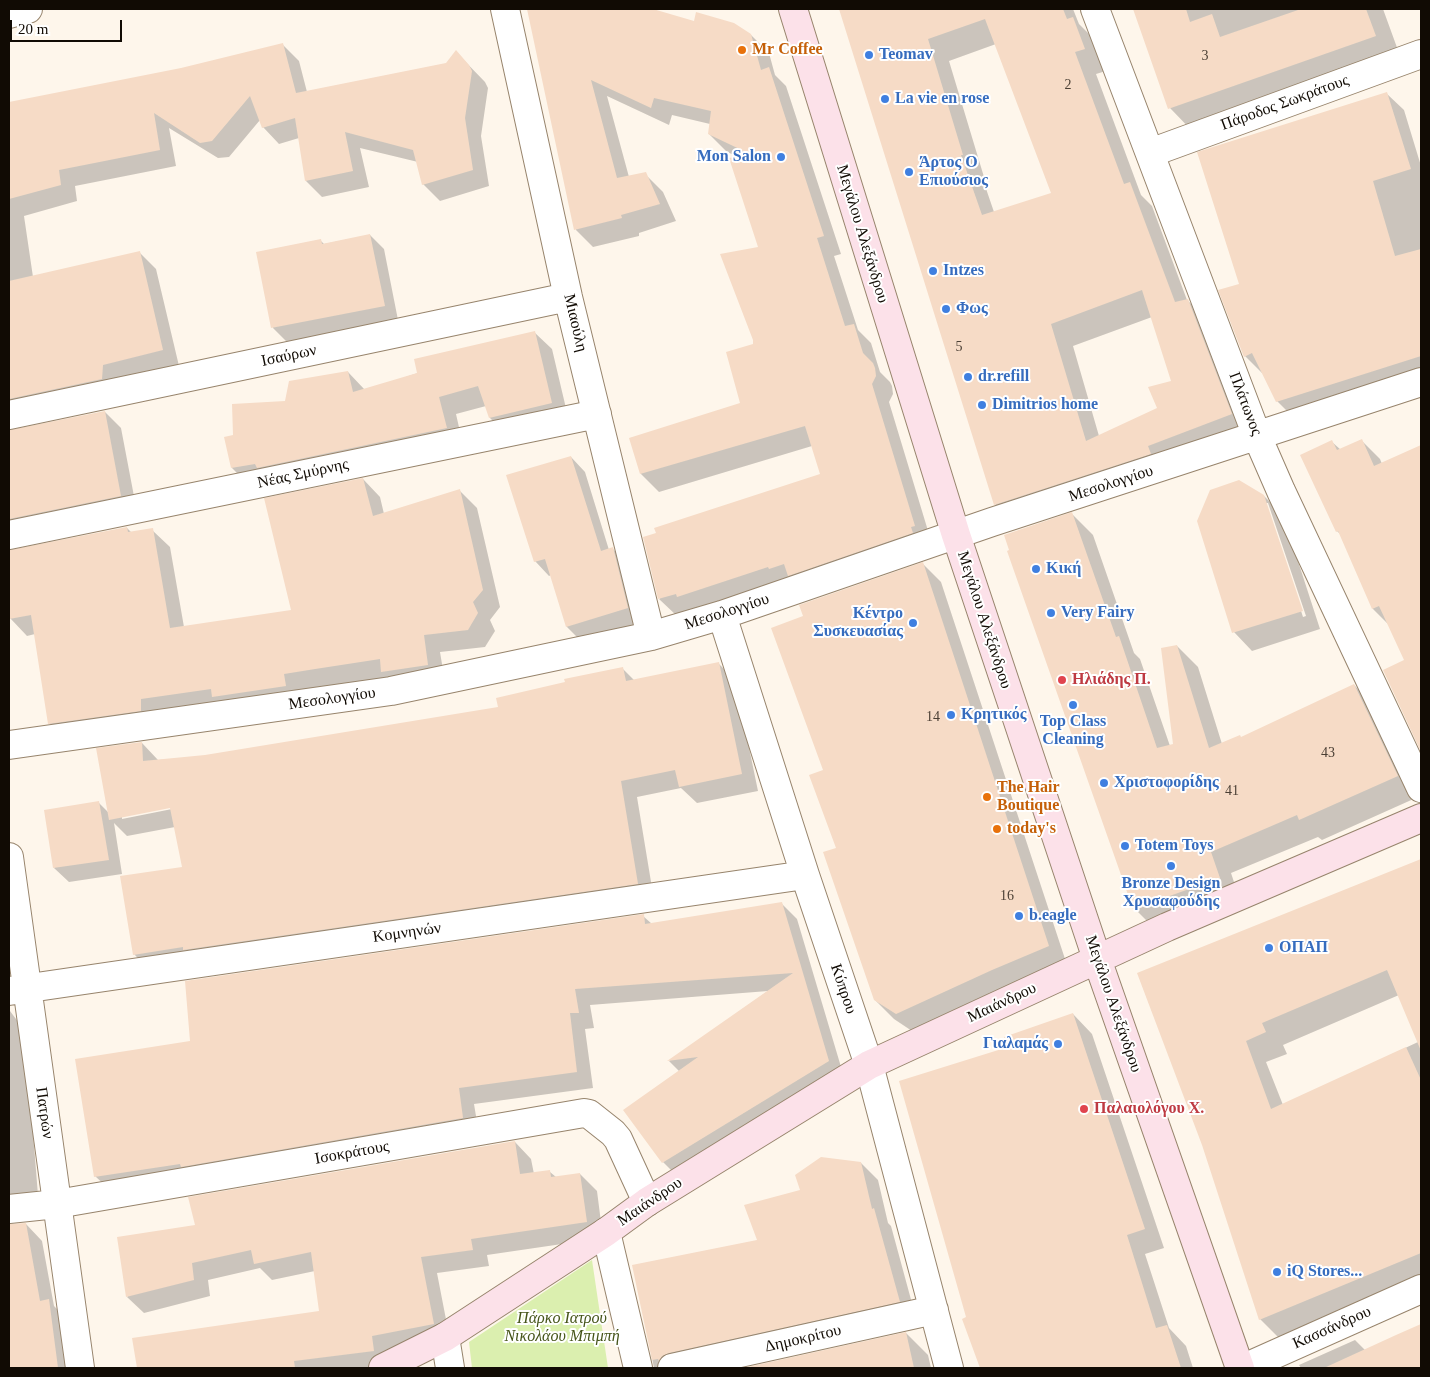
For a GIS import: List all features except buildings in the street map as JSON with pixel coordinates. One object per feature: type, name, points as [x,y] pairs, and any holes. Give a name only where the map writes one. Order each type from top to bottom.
[{"type":"main road","name":"Μεγάλου Αλεξάνδρου","points":[[792,9],[956,535],[1097,959],[1240,1368]]},
{"type":"main road","name":"Μαιάνδρου","points":[[383,1368],[445,1337],[606,1232],[647,1202],[869,1065],[1176,923],[1421,818]]},
{"type":"street","points":[[9,14],[28,9]]},
{"type":"street","name":"Μιαούλη","points":[[505,9],[568,297],[651,636]]},
{"type":"street","name":"Πλάτωνος","points":[[1094,9],[1257,436],[1421,788]]},
{"type":"street","name":"Πάροδος Σωκράτους","points":[[1150,153],[1421,54]]},
{"type":"street","name":"Ισαύρων","points":[[9,415],[568,297]]},
{"type":"street","name":"Μεσολογγίου","points":[[9,745],[391,691],[651,636],[722,615],[956,535],[1421,382]]},
{"type":"street","name":"Νέας Σμύρνης","points":[[9,535],[597,414]]},
{"type":"street","name":"Κύπρου","points":[[722,615],[805,875],[869,1065],[949,1368]]},
{"type":"street","name":"Πατρών","points":[[9,857],[18,989],[57,1204],[80,1368]]},
{"type":"street","name":"Κομνηνών","points":[[18,989],[805,875]]},
{"type":"street","name":"Ισοκράτους","points":[[9,1209],[57,1204],[584,1113],[589,1114],[618,1139],[647,1202]]},
{"type":"street","name":"Μαιάνδρου","points":[[606,1232],[638,1368]]},
{"type":"street","name":"Κασσάνδρου","points":[[1244,1368],[1421,1289]]},
{"type":"street","name":"Δημοκρίτου","points":[[672,1368],[934,1310]]},
{"type":"street","points":[[445,1337],[450,1368]]},
{"type":"green space","name":"Πάρκο Ιατρού Νικολάου Μπιμπή","points":[[592,1260],[608,1368],[472,1368],[469,1342]]},
{"type":"place","name":"Mr Coffee","points":[[742,50]]},
{"type":"place","name":"Teomav","points":[[869,55]]},
{"type":"place","name":"La vie en rose","points":[[885,99]]},
{"type":"place","name":"Mon Salon","points":[[781,157]]},
{"type":"place","name":"Άρτος Ο Επιούσιος","points":[[909,172]]},
{"type":"place","name":"Intzes","points":[[933,271]]},
{"type":"place","name":"Φως","points":[[946,309]]},
{"type":"place","name":"dr.refill","points":[[968,377]]},
{"type":"place","name":"Dimitrios home","points":[[982,405]]},
{"type":"place","name":"Κική","points":[[1036,569]]},
{"type":"place","name":"Very Fairy","points":[[1051,613]]},
{"type":"place","name":"Κέντρο Συσκευασίας","points":[[913,623]]},
{"type":"place","name":"Ηλιάδης Π.","points":[[1062,680]]},
{"type":"place","name":"Top Class Cleaning","points":[[1073,705]]},
{"type":"place","name":"Κρητικός","points":[[951,715]]},
{"type":"place","name":"Χριστοφορίδης","points":[[1104,783]]},
{"type":"place","name":"The Hair Boutique","points":[[987,797]]},
{"type":"place","name":"today's","points":[[997,829]]},
{"type":"place","name":"Totem Toys","points":[[1125,846]]},
{"type":"place","name":"Bronze Design Χρυσαφούδης","points":[[1171,866]]},
{"type":"place","name":"b.eagle","points":[[1019,916]]},
{"type":"place","name":"ΟΠΑΠ","points":[[1269,948]]},
{"type":"place","name":"Γιαλαμάς","points":[[1058,1044]]},
{"type":"place","name":"Παλαιολόγου Χ.","points":[[1084,1109]]},
{"type":"place","name":"iQ Stores...","points":[[1277,1272]]}]
